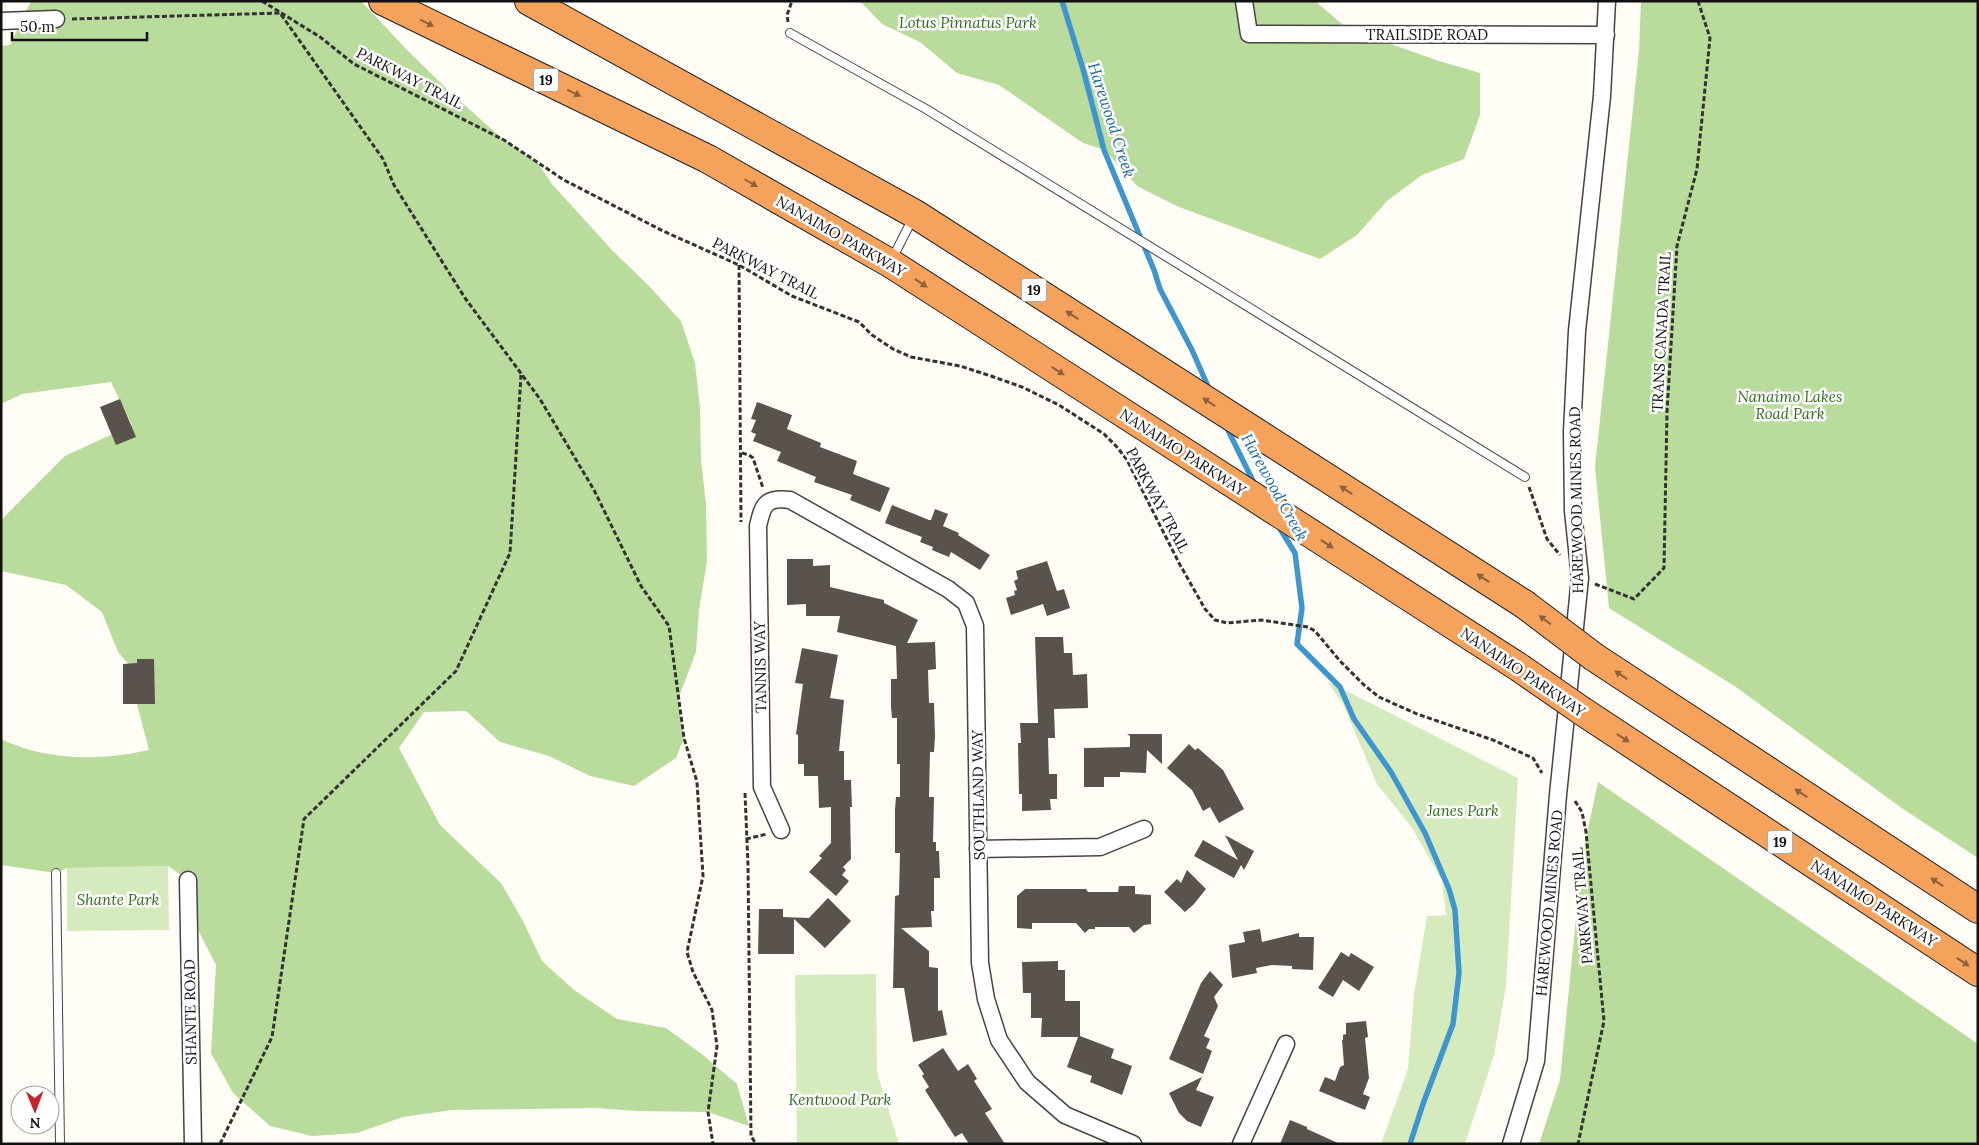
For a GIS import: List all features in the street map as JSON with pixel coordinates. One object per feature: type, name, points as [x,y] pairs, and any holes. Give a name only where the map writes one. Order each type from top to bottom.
[{"type":"highway","name":"NANAIMO PARKWAY","points":[[383,1],[708,159],[890,263],[1520,668],[1582,711],[1978,972]]},
{"type":"highway","name":"19","points":[[528,1],[915,214],[1524,604],[1594,657],[1978,909]]},
{"type":"street","name":"TRAILSIDE ROAD","points":[[1244,1],[1249,34],[1606,34]]},
{"type":"street","name":"HAREWOOD MINES ROAD","points":[[1510,1144],[1536,1061],[1558,796],[1580,578],[1573,511],[1572,432],[1577,331],[1602,96],[1608,1]]},
{"type":"street","points":[[1,20],[56,19]]},
{"type":"street","name":"SOUTHLAND WAY","points":[[768,502],[778,498],[790,500],[948,589],[966,603],[975,626],[980,963],[986,1000],[999,1040],[1027,1082],[1065,1115],[1133,1144]]},
{"type":"street","name":"TANNIS WAY","points":[[768,502],[762,510],[758,526],[762,786],[781,830]]},
{"type":"street","points":[[978,849],[1100,847],[1144,829]]},
{"type":"street","name":"SHANTE ROAD","points":[[188,880],[192,1144]]},
{"type":"street","points":[[1240,1144],[1286,1044]]},
{"type":"lane","points":[[790,33],[926,109],[1525,477]]},
{"type":"lane","points":[[890,263],[915,214]]},
{"type":"lane","points":[[56,873],[60,1144]]},
{"type":"path","name":"PARKWAY TRAIL","points":[[262,1],[280,14],[320,37],[354,64],[504,140],[564,180],[663,231],[739,265],[792,296],[859,322],[872,336],[893,349],[911,357],[960,366],[1022,387],[1084,420],[1104,434],[1127,460],[1170,547],[1205,610],[1215,620],[1227,623],[1261,620],[1308,627],[1315,631],[1346,667],[1379,697],[1410,711],[1493,740],[1524,754],[1532,758],[1539,766],[1543,775]]},
{"type":"path","points":[[790,33],[787,15],[792,1]]},
{"type":"path","name":"TRANS CANADA TRAIL","points":[[1580,578],[1634,599],[1664,568],[1667,412],[1676,246],[1697,169],[1710,38],[1698,1]]},
{"type":"path","points":[[56,19],[280,14],[383,159],[394,185],[466,298],[540,399],[594,490],[641,586],[669,626],[684,738],[697,782],[703,876],[687,952],[693,972],[712,1010],[717,1046],[708,1112],[713,1144]]},
{"type":"path","points":[[220,1144],[272,1037],[304,819],[456,671],[510,553],[522,374]]},
{"type":"path","points":[[742,453],[753,458],[768,502]]},
{"type":"path","points":[[1525,477],[1547,539],[1580,578]]},
{"type":"path","name":"PARKWAY TRAIL","points":[[1558,796],[1570,796],[1578,804],[1584,818],[1604,1021],[1578,1144]]},
{"type":"green space","points":[[31,1],[361,1],[453,95],[504,140],[538,163],[552,184],[612,250],[681,321],[695,363],[700,407],[701,460],[706,504],[707,561],[699,610],[696,652],[678,699],[684,738],[676,758],[634,786],[590,776],[549,756],[500,742],[466,711],[424,712],[399,748],[440,825],[501,883],[523,921],[542,961],[574,990],[617,1019],[666,1028],[703,1055],[737,1084],[749,1126],[708,1112],[596,1108],[452,1110],[403,1117],[357,1133],[312,1136],[270,1126],[233,1093],[211,1053],[216,965],[194,922],[188,880],[168,866],[67,868],[56,873],[1,865],[1,739],[36,752],[74,757],[112,756],[149,750],[137,704],[132,668],[118,652],[102,612],[66,585],[1,571],[1,520],[65,456],[132,425],[111,382],[22,394],[1,404],[1,46],[10,45]]},
{"type":"green space","name":"Lotus Pinnatus Park","points":[[860,1],[1315,1],[1348,29],[1439,61],[1480,73],[1480,115],[1464,159],[1422,175],[1387,201],[1357,235],[1320,259],[1179,207],[1137,186],[1105,150],[1083,143],[999,85],[957,73],[920,42],[882,24]]},
{"type":"green space","name":"Nanaimo Lakes Road Park","points":[[1641,1],[1978,1],[1978,858],[1903,809],[1736,687],[1609,608],[1595,467],[1639,51]]},
{"type":"green space","name":"Janes Park","points":[[1327,681],[1518,778],[1506,986],[1494,1055],[1465,1144],[1381,1144],[1408,1069],[1414,995],[1427,916],[1446,915],[1442,881],[1413,829],[1377,784],[1343,704]]},
{"type":"green space","points":[[1598,782],[1978,1044],[1978,1144],[1539,1144],[1560,1080],[1582,857]]},
{"type":"green space","name":"Shante Park","points":[[168,866],[169,930],[67,931],[67,868]]},
{"type":"green space","name":"Kentwood Park","points":[[876,974],[877,1072],[899,1144],[797,1144],[795,975]]},
{"type":"building","points":[[120,399],[136,437],[116,445],[100,407]]},
{"type":"building","points":[[757,402],[792,415],[787,429],[821,443],[820,447],[857,461],[853,474],[890,488],[880,512],[850,500],[852,495],[814,482],[816,477],[777,461],[781,452],[753,441],[756,434],[751,432],[756,420],[751,419]]},
{"type":"building","points":[[892,505],[929,520],[931,520],[935,509],[948,514],[943,526],[959,533],[958,535],[990,555],[980,570],[951,552],[949,557],[932,550],[933,547],[920,542],[922,537],[885,523]]},
{"type":"building","points":[[787,559],[813,559],[813,566],[830,565],[830,587],[884,600],[884,603],[918,620],[907,643],[935,642],[936,669],[928,670],[929,703],[934,703],[935,736],[934,752],[930,752],[929,797],[934,797],[933,842],[936,842],[936,851],[939,851],[940,878],[934,878],[934,911],[931,911],[932,927],[901,928],[929,951],[929,967],[938,968],[938,1011],[942,1010],[947,1035],[913,1042],[904,988],[893,988],[895,896],[899,895],[900,853],[895,853],[895,809],[896,797],[900,797],[900,764],[897,764],[897,718],[892,718],[891,707],[891,679],[897,679],[896,646],[837,632],[840,616],[806,616],[806,604],[787,605]]},
{"type":"building","points":[[1047,561],[1057,591],[1064,589],[1070,608],[1047,616],[1043,604],[1011,615],[1006,598],[1015,595],[1014,591],[1017,590],[1014,581],[1018,579],[1016,571]]},
{"type":"building","points":[[1035,637],[1063,637],[1064,653],[1072,653],[1073,675],[1087,674],[1088,708],[1054,709],[1055,738],[1048,738],[1049,774],[1057,774],[1057,799],[1050,799],[1051,810],[1022,811],[1022,794],[1019,794],[1018,743],[1021,743],[1020,723],[1038,723]]},
{"type":"building","points":[[802,648],[838,655],[830,698],[844,700],[839,751],[844,751],[844,780],[851,780],[852,807],[850,807],[851,859],[843,867],[846,870],[842,875],[849,881],[836,896],[809,872],[822,858],[819,856],[831,843],[831,807],[819,808],[818,776],[804,776],[804,764],[798,764],[798,735],[796,734],[803,684],[795,683]]},
{"type":"building","points":[[137,659],[154,659],[155,704],[123,704],[123,664],[137,663]]},
{"type":"building","points":[[1127,734],[1162,734],[1162,764],[1147,750],[1146,773],[1120,772],[1120,777],[1104,777],[1104,787],[1084,787],[1084,748],[1130,747],[1130,736]]},
{"type":"building","points":[[1189,744],[1195,750],[1198,748],[1223,770],[1244,809],[1219,823],[1210,807],[1203,811],[1192,790],[1167,768]]},
{"type":"building","points":[[1225,835],[1254,851],[1244,870],[1241,865],[1234,878],[1194,856],[1203,840],[1238,860]]},
{"type":"building","points":[[1187,870],[1206,889],[1185,912],[1164,892],[1177,879],[1181,883]]},
{"type":"building","points":[[1119,886],[1135,886],[1135,894],[1151,895],[1151,924],[1144,925],[1134,933],[1129,927],[1095,927],[1095,929],[1089,929],[1085,933],[1076,923],[1032,923],[1032,929],[1017,928],[1017,896],[1025,889],[1086,889],[1088,892],[1118,892]]},
{"type":"building","points":[[828,898],[851,921],[825,948],[794,919],[794,954],[758,954],[759,909],[783,909],[783,917],[809,918]]},
{"type":"building","points":[[1260,929],[1262,942],[1299,933],[1299,937],[1314,937],[1313,970],[1292,969],[1292,966],[1272,965],[1256,968],[1257,973],[1232,978],[1229,945],[1245,942],[1243,932]]},
{"type":"building","points":[[1341,952],[1349,957],[1351,953],[1374,967],[1359,991],[1343,980],[1333,997],[1318,988]]},
{"type":"building","points":[[1058,961],[1058,970],[1065,970],[1065,1001],[1080,1001],[1080,1036],[1114,1049],[1111,1058],[1132,1066],[1122,1095],[1090,1082],[1092,1076],[1067,1067],[1078,1037],[1041,1037],[1042,1018],[1031,1018],[1031,993],[1023,993],[1022,962]]},
{"type":"building","points":[[1210,971],[1223,985],[1214,997],[1218,1006],[1204,1036],[1210,1039],[1206,1048],[1212,1051],[1203,1074],[1169,1059],[1201,983]]},
{"type":"building","points":[[1366,1021],[1368,1037],[1365,1038],[1369,1078],[1363,1094],[1370,1097],[1365,1110],[1319,1091],[1325,1077],[1335,1081],[1340,1067],[1344,1065],[1342,1040],[1343,1035],[1346,1034],[1346,1023]]},
{"type":"building","points":[[943,1048],[958,1071],[968,1064],[977,1079],[974,1081],[992,1109],[985,1113],[1005,1144],[969,1144],[962,1133],[955,1137],[925,1090],[929,1087],[918,1065]]},
{"type":"building","points":[[1202,1077],[1196,1090],[1214,1097],[1201,1127],[1187,1121],[1179,1113],[1169,1093]]},
{"type":"building","points":[[1290,1120],[1307,1127],[1307,1129],[1340,1144],[1280,1144]]},
{"type":"waterway","name":"Harewood Creek","points":[[1062,1],[1083,69],[1104,150],[1154,270],[1160,289],[1192,350],[1210,391]]},
{"type":"waterway","name":"Harewood Creek","points":[[1225,424],[1255,485]]},
{"type":"waterway","name":"Harewood Creek","points":[[1277,524],[1295,553],[1302,608],[1297,644],[1340,687],[1354,719],[1391,772],[1425,833],[1449,889],[1455,910],[1459,973],[1453,1024],[1410,1144]]}]
